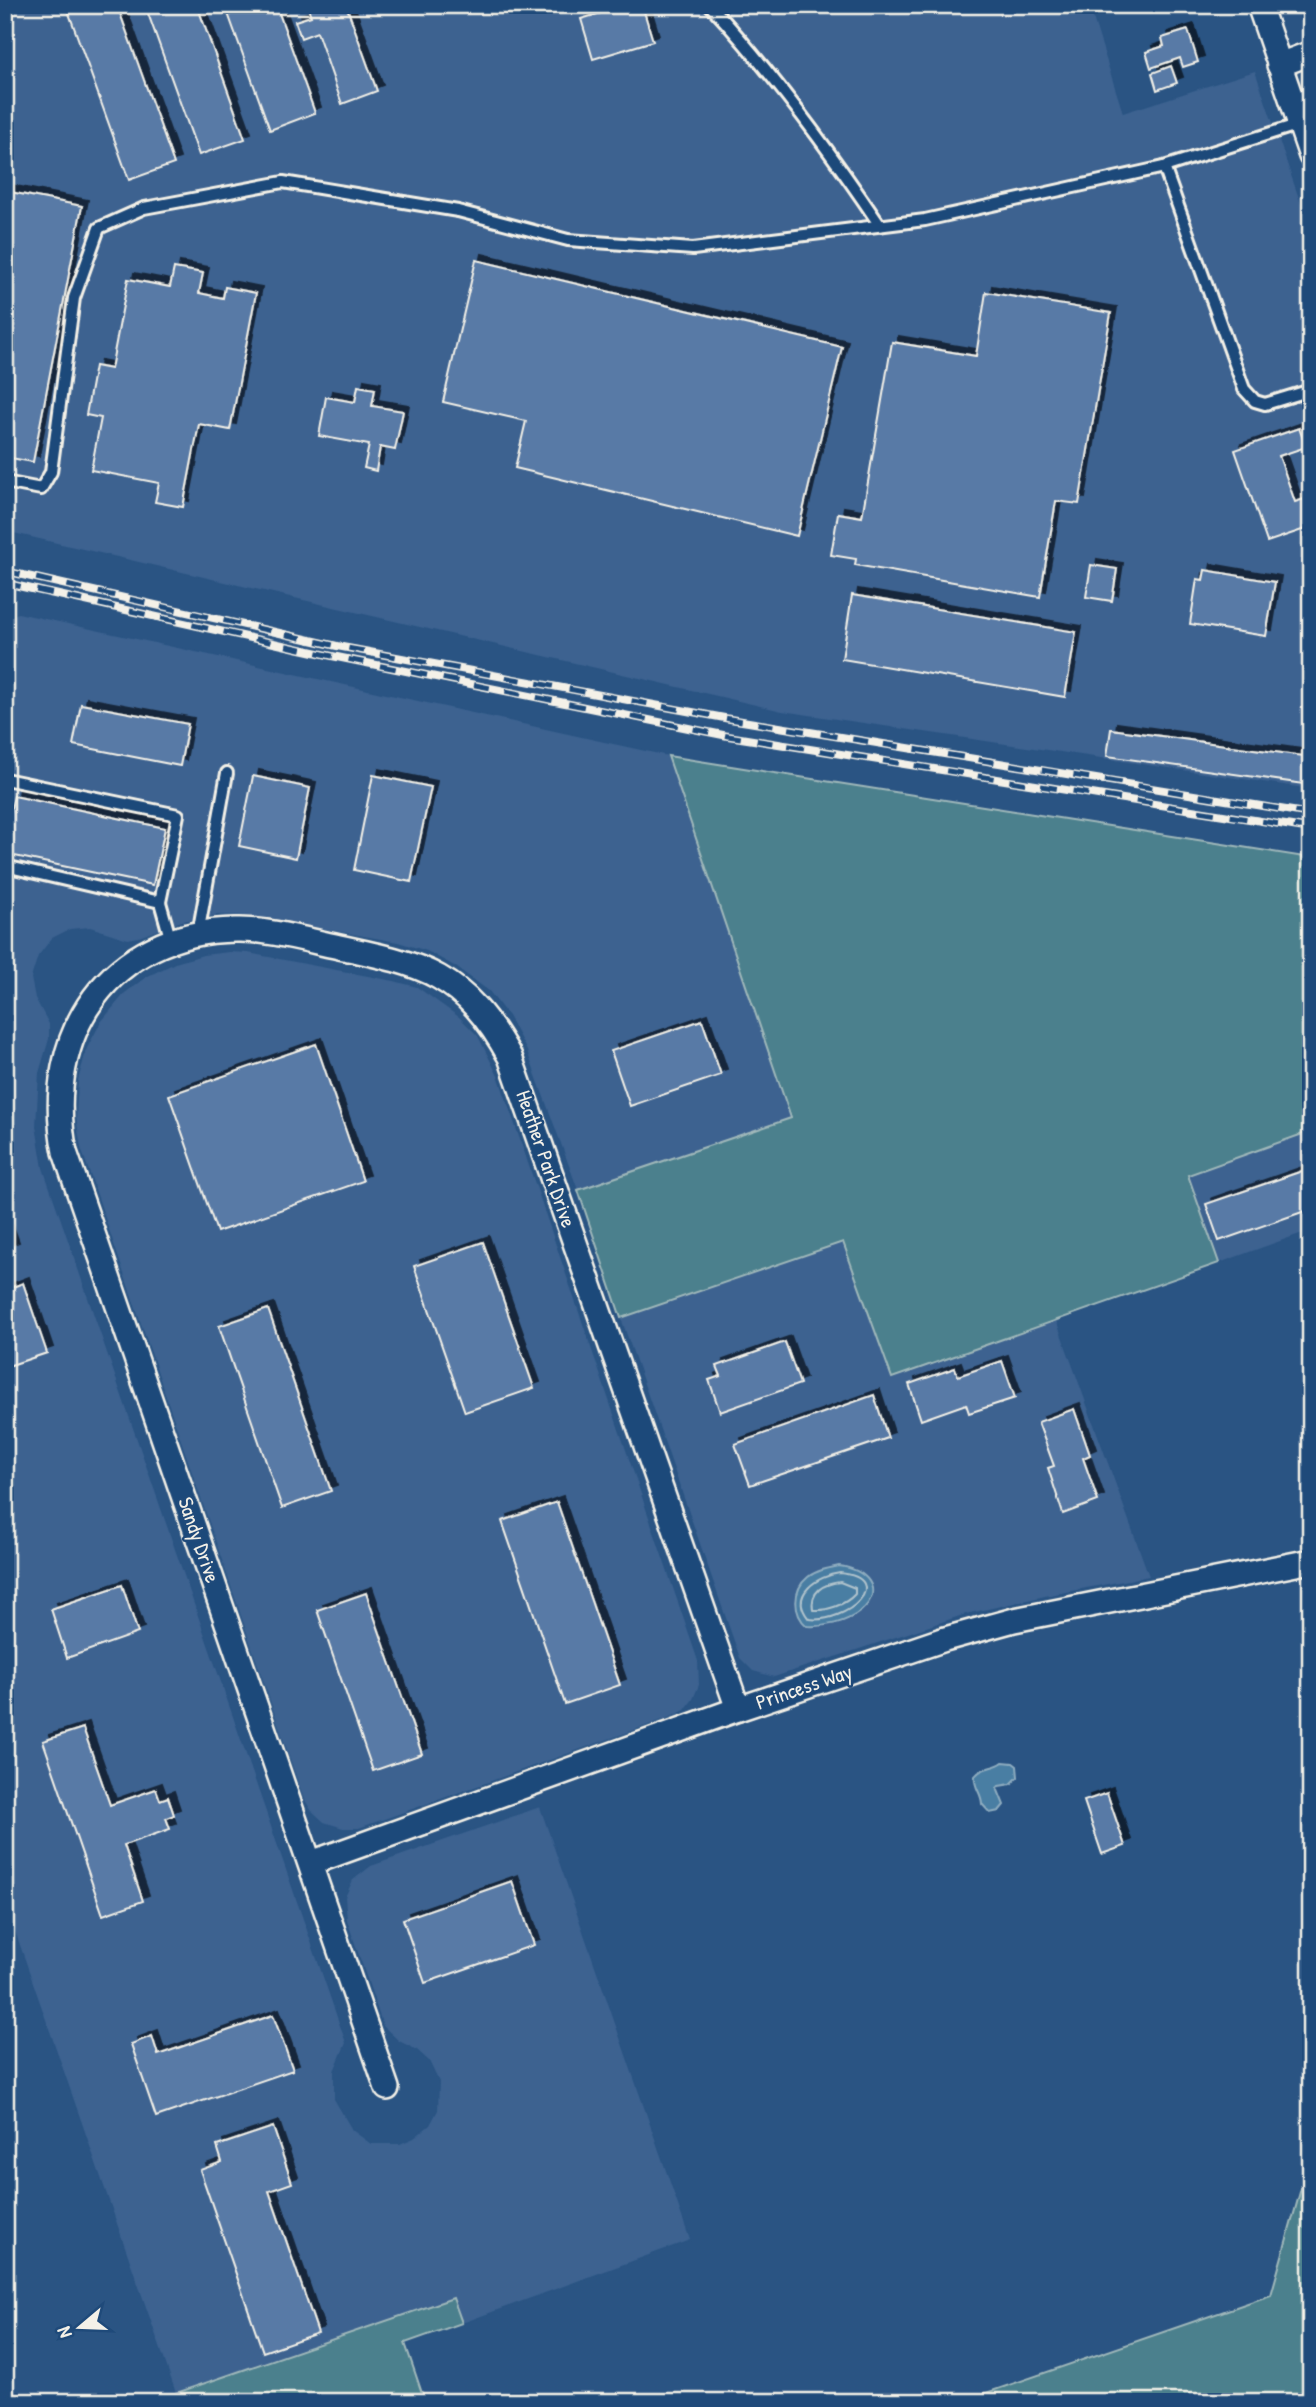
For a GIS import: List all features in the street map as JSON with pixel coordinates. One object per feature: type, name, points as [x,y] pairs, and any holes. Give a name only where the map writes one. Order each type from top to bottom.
[{"type":"street","points":[[1259,5],[1311,156]]},
{"type":"street","points":[[1279,65],[1311,53]]},
{"type":"street","name":"Heather Park Drive","points":[[90,985],[148,951],[171,941],[198,934],[236,930],[282,935],[401,960],[434,973],[475,1005],[494,1029],[510,1057],[738,1709]]},
{"type":"street","name":"Sandy Drive","points":[[90,985],[61,1077],[59,1123],[65,1152],[387,2088]]},
{"type":"street","name":"Princess Way","points":[[311,1863],[738,1709],[885,1659],[1014,1620],[1311,1561]]},
{"type":"lane","points":[[710,5],[742,40],[830,151],[878,224]]},
{"type":"lane","points":[[5,481],[41,489],[51,472],[74,298],[78,286],[99,228],[144,208],[284,182],[458,211],[568,240],[693,249],[925,220],[1164,167],[1300,124]]},
{"type":"lane","points":[[1164,167],[1244,389],[1255,401],[1265,404],[1311,390]]},
{"type":"lane","points":[[198,934],[227,773]]},
{"type":"lane","points":[[5,779],[178,815],[160,902],[171,941]]},
{"type":"lane","points":[[5,866],[160,902]]},
{"type":"shaded area","points":[[5,5],[1089,5],[1123,113],[1255,71],[1311,233],[1311,789],[782,711],[5,531]]},
{"type":"shaded area","points":[[18,613],[668,756],[791,1118],[578,1190],[527,1051],[508,1016],[489,991],[456,967],[427,951],[398,942],[249,916],[218,915],[182,921],[128,939],[90,927],[70,929],[52,938],[38,956],[31,978],[35,998],[49,1024],[49,1039],[39,1073],[36,1126],[43,1168],[346,2043],[334,2071],[334,2099],[352,2130],[371,2144],[400,2144],[414,2138],[430,2125],[438,2110],[439,2082],[429,2061],[417,2050],[399,2041],[383,2026],[347,1920],[345,1897],[353,1880],[371,1866],[540,1807],[690,2240],[462,2323],[452,2298],[176,2393],[5,1902],[5,620]]},
{"type":"shaded area","points":[[248,953],[417,987],[459,1017],[478,1036],[499,1078],[698,1661],[699,1685],[693,1699],[685,1710],[671,1717],[359,1828],[343,1828],[324,1822],[311,1810],[303,1797],[81,1148],[76,1117],[78,1080],[87,1048],[101,1022],[125,993],[146,977],[175,963],[203,955]]},
{"type":"shaded area","points":[[1311,1131],[1311,1230],[1219,1263],[1187,1175]]},
{"type":"shaded area","points":[[843,1242],[892,1378],[1056,1320],[1149,1576],[966,1614],[774,1677],[753,1671],[740,1658],[621,1318]]},
{"type":"green space","points":[[668,756],[1311,858],[1311,1131],[1188,1175],[1219,1263],[892,1378],[843,1242],[621,1318],[578,1190],[791,1118]]},
{"type":"green space","points":[[1311,2153],[1311,2402],[960,2402],[1271,2295]]},
{"type":"green space","points":[[453,2298],[462,2323],[405,2343],[425,2402],[179,2402],[176,2393]]},
{"type":"water","points":[[839,1566],[857,1571],[869,1581],[872,1595],[868,1603],[861,1611],[842,1621],[807,1626],[797,1609],[799,1588],[808,1577]]},
{"type":"water","points":[[1003,1762],[1017,1766],[1018,1777],[1011,1784],[997,1788],[1004,1805],[999,1811],[990,1813],[982,1804],[975,1776]]},
{"type":"building","points":[[66,5],[117,5],[174,164],[129,180]]},
{"type":"building","points":[[145,5],[197,5],[245,139],[199,155]]},
{"type":"building","points":[[225,5],[276,5],[315,113],[270,130]]},
{"type":"building","points":[[307,5],[346,5],[377,91],[342,104],[317,32],[301,38],[295,21],[311,16]]},
{"type":"building","points":[[628,5],[642,5],[653,41],[593,59],[581,19]]},
{"type":"building","points":[[1188,30],[1198,62],[1183,67],[1180,58],[1151,68],[1146,52],[1164,46],[1162,38]]},
{"type":"building","points":[[1171,66],[1177,83],[1157,90],[1152,73]]},
{"type":"building","points":[[5,191],[82,206],[33,462],[5,457]]},
{"type":"building","points":[[476,260],[842,347],[797,536],[515,468],[526,421],[443,402]]},
{"type":"building","points":[[174,268],[203,273],[199,293],[223,298],[225,287],[256,293],[230,430],[199,424],[183,507],[155,502],[159,483],[91,470],[101,418],[86,415],[95,366],[111,369],[128,279],[170,287]]},
{"type":"building","points":[[986,292],[1111,313],[1079,504],[1056,501],[1040,597],[855,565],[856,559],[831,555],[838,513],[862,517],[892,342],[976,356]]},
{"type":"building","points":[[358,386],[375,389],[372,406],[403,411],[395,450],[380,447],[376,471],[364,468],[369,445],[319,436],[326,397],[355,402]]},
{"type":"building","points":[[1299,428],[1306,447],[1279,456],[1295,502],[1311,497],[1311,527],[1267,542],[1235,450]]},
{"type":"building","points":[[1091,565],[1117,569],[1112,601],[1086,597]]},
{"type":"building","points":[[1205,570],[1275,582],[1266,636],[1190,624],[1197,579],[1203,580]]},
{"type":"building","points":[[852,595],[1076,632],[1065,697],[842,659]]},
{"type":"building","points":[[81,704],[188,724],[180,766],[73,745]]},
{"type":"building","points":[[1111,729],[1311,757],[1311,785],[1107,756]]},
{"type":"building","points":[[373,775],[431,787],[411,882],[354,870]]},
{"type":"building","points":[[253,776],[310,788],[296,858],[239,846]]},
{"type":"building","points":[[14,796],[165,828],[153,885],[5,854],[5,835]]},
{"type":"building","points":[[702,1020],[721,1075],[630,1106],[611,1051]]},
{"type":"building","points":[[316,1044],[363,1181],[217,1232],[169,1095]]},
{"type":"building","points":[[1311,1168],[1311,1209],[1219,1241],[1206,1204]]},
{"type":"building","points":[[5,1226],[13,1248],[5,1251]]},
{"type":"building","points":[[483,1242],[534,1388],[465,1412],[414,1266]]},
{"type":"building","points":[[23,1283],[47,1353],[5,1367],[5,1290]]},
{"type":"building","points":[[268,1309],[331,1491],[282,1508],[219,1326]]},
{"type":"building","points":[[785,1342],[800,1384],[720,1412],[709,1380],[721,1376],[717,1366]]},
{"type":"building","points":[[1002,1361],[1015,1398],[969,1413],[966,1404],[921,1420],[909,1384],[955,1368],[958,1376]]},
{"type":"building","points":[[874,1395],[888,1438],[750,1485],[735,1444]]},
{"type":"building","points":[[1074,1409],[1090,1455],[1083,1458],[1098,1501],[1063,1514],[1048,1468],[1054,1466],[1038,1422]]},
{"type":"building","points":[[557,1502],[620,1685],[565,1704],[502,1521]]},
{"type":"building","points":[[122,1585],[138,1633],[67,1658],[51,1609]]},
{"type":"building","points":[[366,1593],[422,1754],[373,1771],[317,1610]]},
{"type":"building","points":[[83,1728],[110,1805],[156,1789],[160,1800],[168,1797],[174,1815],[166,1818],[170,1829],[124,1845],[143,1901],[103,1915],[43,1741]]},
{"type":"building","points":[[1107,1793],[1125,1846],[1102,1854],[1084,1801]]},
{"type":"building","points":[[512,1881],[534,1945],[425,1983],[403,1919]]},
{"type":"building","points":[[273,2015],[293,2070],[156,2117],[131,2044],[152,2036],[158,2055]]},
{"type":"building","points":[[273,2127],[292,2183],[269,2191],[318,2333],[263,2352],[200,2170],[222,2162],[217,2146]]},
{"type":"railway","points":[[5,571],[337,646],[730,719],[1311,814]]},
{"type":"railway","points":[[5,583],[332,656],[728,736],[1311,829]]}]
